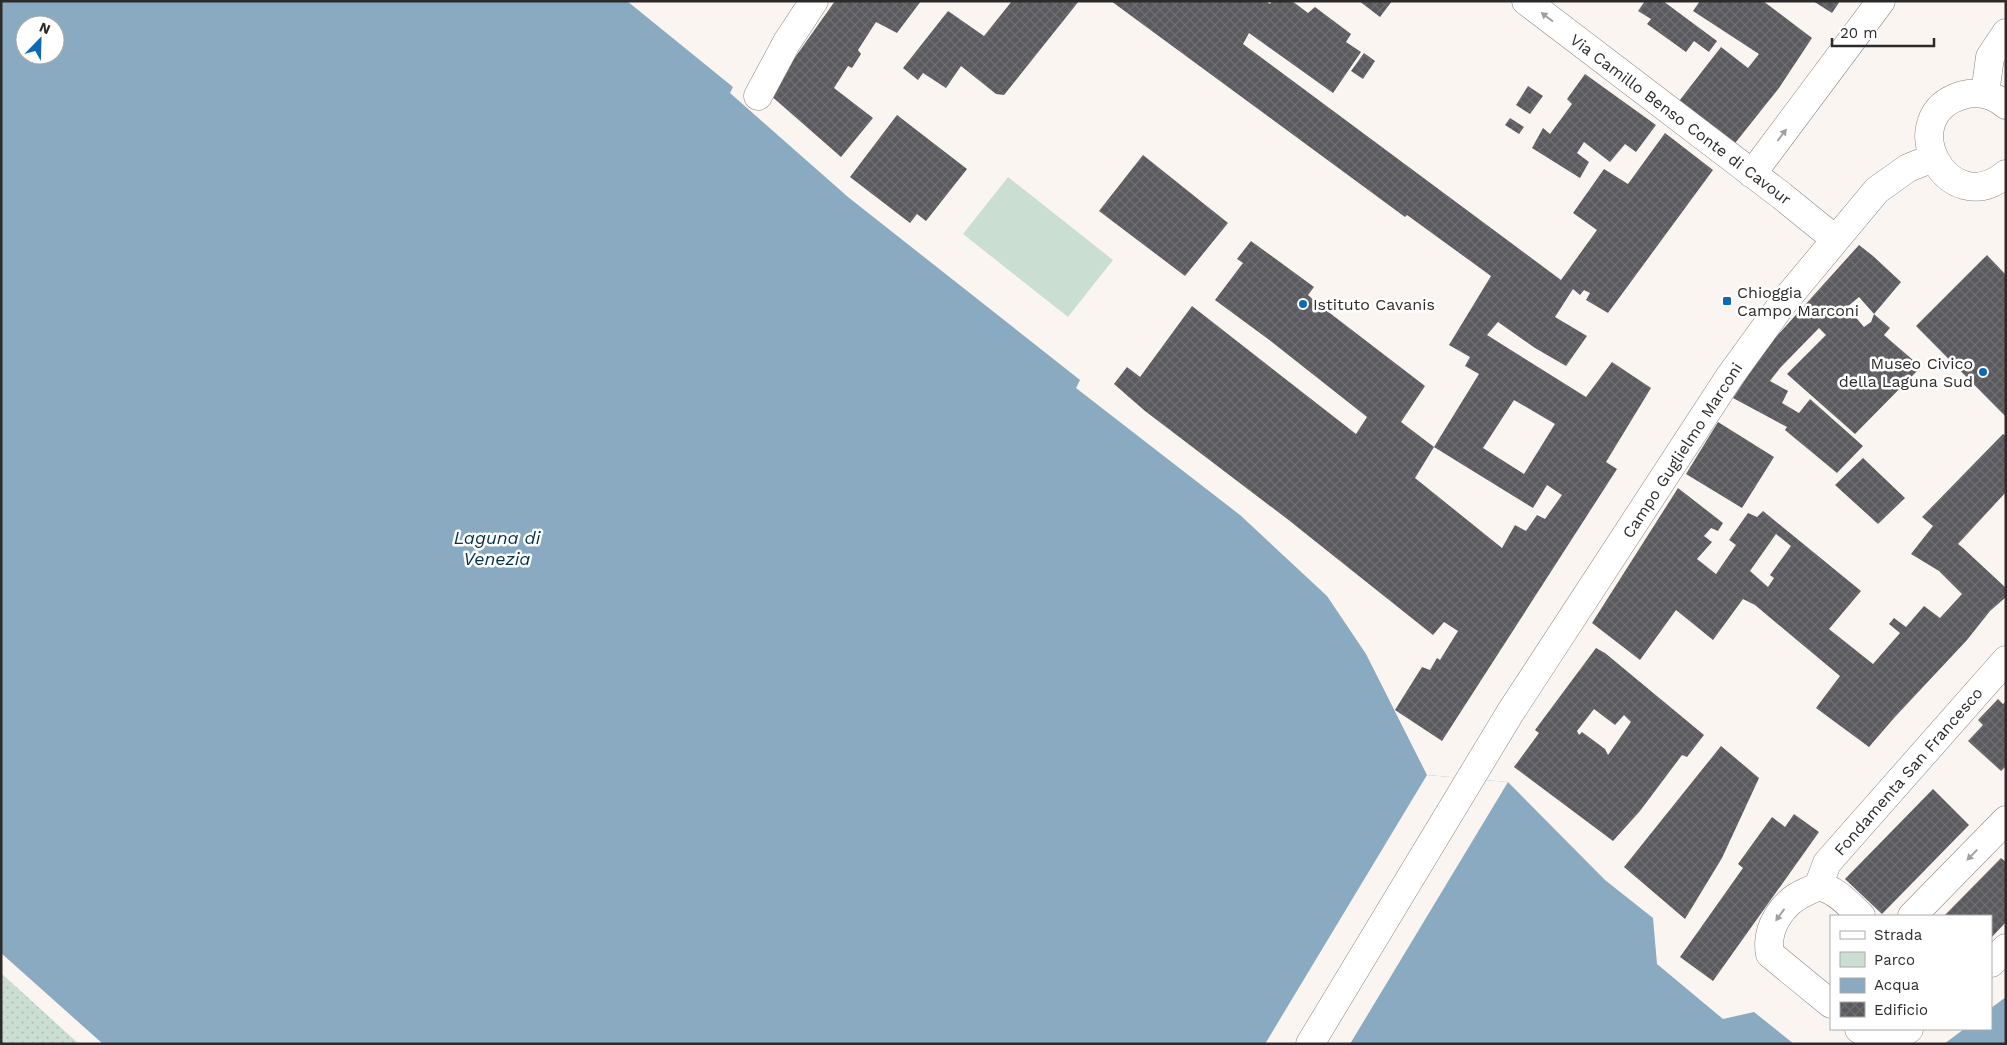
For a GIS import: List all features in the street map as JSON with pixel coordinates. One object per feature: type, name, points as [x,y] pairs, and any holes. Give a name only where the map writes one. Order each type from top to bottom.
[{"type":"street","points":[[758,96],[787,42],[814,1]]},
{"type":"street","name":"Via Camillo Benso Conte di Cavour","points":[[1526,1],[1835,239]]},
{"type":"street","points":[[1752,174],[1881,1]]},
{"type":"street","points":[[2004,180],[1974,186],[1961,184],[1940,169],[1933,158],[1929,144],[1930,130],[1935,116],[1944,105],[1956,97],[1970,93],[1995,99],[1990,57],[2006,33]]},
{"type":"street","name":"Campo Guglielmo Marconi","points":[[1310,1044],[1510,713],[1730,376],[1783,303],[1877,190],[1908,168],[1933,158]]},
{"type":"street","name":"Fondamenta San Francesco","points":[[1818,886],[1827,863],[2006,660]]},
{"type":"street","points":[[1913,915],[2006,820]]},
{"type":"street","points":[[1830,1003],[1770,954],[1768,944],[1776,918],[1798,895],[1818,886],[1828,889],[1860,915]]},
{"type":"street","points":[[1992,961],[2006,948]]},
{"type":"street","points":[[1861,1030],[1880,1039],[1891,1038],[1907,1030]]},
{"type":"green space","points":[[1008,177],[1113,260],[1068,317],[963,234]]},
{"type":"green space","points":[[1,973],[79,1044],[1,1044]]},
{"type":"water","name":"Laguna di Venezia","points":[[1,1],[627,1],[733,87],[730,93],[848,197],[1080,380],[1076,388],[1240,515],[1327,596],[1366,654],[1427,775],[1508,782],[1605,880],[1653,918],[1657,964],[1723,1019],[1754,1012],[1794,1044],[103,1044],[1,953]]},
{"type":"water","points":[[2006,997],[2006,1044],[1944,1044],[1963,1030],[1992,1030],[1992,1007]]},
{"type":"pier","points":[[1427,775],[1508,782],[1350,1044],[1265,1044]]},
{"type":"building","points":[[835,1],[921,1],[897,33],[876,22],[858,50],[861,54],[852,68],[848,66],[834,88],[873,118],[841,157],[769,94]]},
{"type":"building","points":[[1012,1],[1079,1],[1004,95],[996,94],[961,66],[946,88],[923,73],[918,80],[903,68],[948,11],[984,36]]},
{"type":"building","points":[[1111,1],[1265,1],[1270,4],[1272,1],[1292,1],[1308,13],[1315,7],[1351,34],[1346,42],[1361,52],[1333,93],[1249,33],[1243,44],[1561,280],[1597,230],[1573,213],[1604,169],[1628,184],[1665,133],[1713,170],[1608,313],[1586,300],[1590,293],[1584,290],[1580,295],[1573,289],[1555,317],[1587,336],[1566,366],[1535,348],[1498,322],[1487,335],[1586,397],[1612,362],[1651,388],[1606,462],[1617,469],[1442,741],[1395,710],[1422,667],[1430,670],[1437,658],[1440,660],[1458,631],[1444,622],[1433,635],[1286,518],[1145,411],[1114,384],[1127,367],[1140,377],[1192,306],[1356,434],[1367,417],[1215,300],[1243,263],[1237,259],[1251,241],[1314,287],[1308,295],[1318,304],[1425,386],[1401,422],[1434,447],[1479,374],[1465,366],[1470,357],[1449,345],[1491,276],[1407,215],[1405,217]],"holes":[[[1514,400],[1555,424],[1524,474],[1483,448]],[[1434,447],[1533,508],[1547,485],[1562,495],[1545,519],[1537,515],[1526,531],[1515,525],[1502,548],[1415,478]]]},
{"type":"building","points":[[1359,1],[1392,1],[1380,17]]},
{"type":"building","points":[[1645,1],[1663,1],[1717,41],[1709,52],[1694,41],[1686,52],[1647,24],[1651,19],[1638,11]]},
{"type":"building","points":[[1700,1],[1763,1],[1812,38],[1779,88],[1732,147],[1676,105],[1721,47],[1748,68],[1759,54],[1693,11]]},
{"type":"building","points":[[1813,1],[1840,1],[1832,13]]},
{"type":"building","points":[[1364,53],[1375,61],[1363,79],[1351,71]]},
{"type":"building","points":[[1585,74],[1656,125],[1636,152],[1625,144],[1610,162],[1584,142],[1577,153],[1589,162],[1580,178],[1532,148],[1543,128],[1550,134],[1572,104],[1567,99]]},
{"type":"building","points":[[1528,86],[1543,96],[1530,114],[1516,105]]},
{"type":"building","points":[[897,115],[967,169],[926,221],[917,214],[910,223],[850,177]]},
{"type":"building","points":[[1510,118],[1524,127],[1519,134],[1505,125]]},
{"type":"building","points":[[1143,155],[1228,223],[1185,276],[1099,211]]},
{"type":"building","points":[[1859,245],[1901,282],[1874,314],[1890,328],[1884,335],[1921,367],[1855,434],[1787,374],[1826,335],[1819,328],[1770,381],[1788,391],[1782,403],[1799,413],[1810,399],[1863,446],[1837,473],[1785,430],[1787,427],[1733,398],[1767,347]],"holes":[[[1859,297],[1874,314],[1871,322],[1864,327],[1847,307]]]},
{"type":"building","name":"Museo Civico della Laguna Sud","points":[[1987,255],[2006,275],[2006,417],[1916,326]]},
{"type":"building","points":[[1718,422],[1774,457],[1742,508],[1686,474]]},
{"type":"building","points":[[2003,434],[2006,436],[2006,492],[1958,544],[2006,588],[2006,597],[1990,611],[1967,640],[1869,747],[1816,708],[1840,676],[1755,605],[1743,599],[1713,640],[1676,610],[1640,660],[1592,623],[1678,488],[1723,523],[1718,531],[1711,528],[1704,536],[1712,542],[1697,559],[1716,574],[1736,545],[1729,540],[1748,513],[1757,517],[1763,511],[1861,591],[1829,629],[1873,664],[1900,633],[1889,624],[1894,618],[1906,627],[1924,606],[1940,618],[1962,594],[1939,571],[1911,554],[1933,526],[1922,517]],"holes":[[[1776,534],[1791,546],[1770,575],[1774,578],[1768,587],[1750,571]]]},
{"type":"building","points":[[1863,458],[1905,498],[1878,524],[1835,485]]},
{"type":"building","points":[[1596,648],[1605,653],[1704,735],[1687,757],[1682,755],[1640,811],[1613,841],[1514,767],[1539,733],[1535,730]],"holes":[[[1594,709],[1615,725],[1624,715],[1631,722],[1608,755],[1605,749],[1582,732],[1579,735],[1577,731]]]},
{"type":"building","points":[[1998,699],[2003,704],[2006,701],[2006,766],[2001,771],[1968,741],[1983,725],[1978,720]]},
{"type":"building","points":[[1721,746],[1759,778],[1722,858],[1685,919],[1624,867]]},
{"type":"building","points":[[1933,789],[1969,825],[1882,914],[1845,879]]},
{"type":"building","points":[[1794,814],[1819,832],[1713,981],[1680,957],[1743,868],[1738,864],[1772,817],[1785,827]]},
{"type":"building","points":[[2001,858],[2006,862],[2006,922],[1992,937],[1992,915],[1945,915]]},
{"type":"place","name":"Chioggia Campo Marconi","points":[[1727,301]]},
{"type":"place","name":"Istituto Cavanis","points":[[1303,304]]},
{"type":"place","name":"Museo Civico della Laguna Sud","points":[[1983,372]]}]
